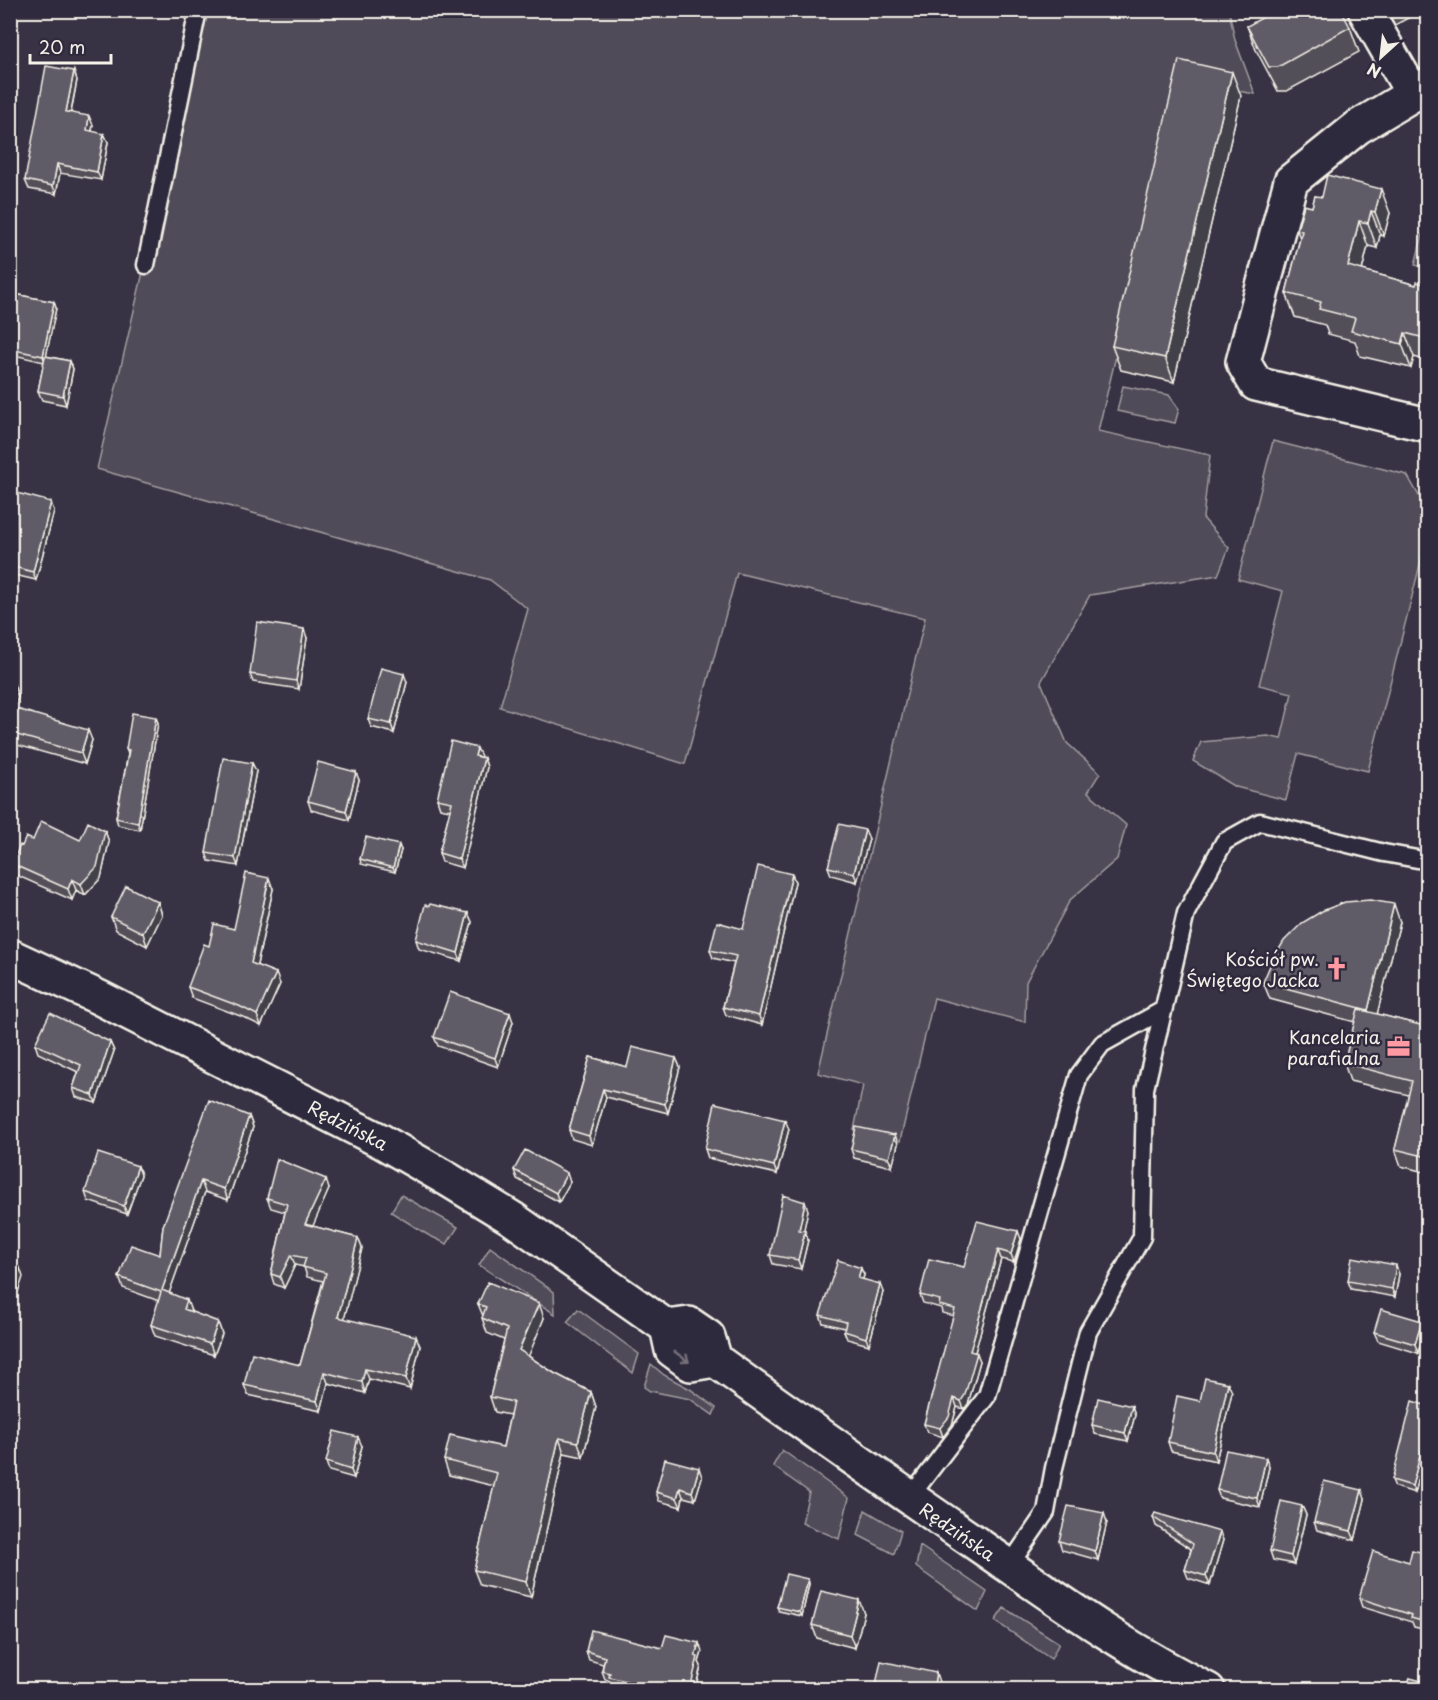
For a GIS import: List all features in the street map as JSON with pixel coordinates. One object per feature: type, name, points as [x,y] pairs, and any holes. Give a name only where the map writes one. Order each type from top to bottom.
[{"type":"main road","points":[[1365,10],[1420,89],[1358,127],[1291,181],[1243,362],[1256,384],[1428,425]]},
{"type":"main road","name":"Rędzińska","points":[[10,957],[100,998],[390,1147],[513,1219],[667,1327],[672,1350],[691,1364],[715,1360],[1094,1625],[1176,1674],[1208,1689]]},
{"type":"lane","points":[[146,265],[198,10]]},
{"type":"lane","points":[[1009,1566],[1046,1512],[1054,1468],[1088,1332],[1142,1237],[1145,1089],[1186,913],[1224,842],[1260,822],[1428,861]]},
{"type":"lane","points":[[910,1497],[987,1396],[1079,1075],[1102,1044],[1163,1010]]},
{"type":"shaded area","points":[[204,11],[1229,11],[1235,40],[1255,94],[1182,81],[1098,431],[1210,455],[1203,518],[1229,548],[1218,575],[1090,595],[1041,682],[1067,743],[1100,773],[1088,792],[1126,825],[1117,859],[1070,900],[1026,982],[1025,1022],[934,998],[900,1141],[854,1130],[863,1085],[818,1073],[925,618],[737,573],[685,764],[500,707],[528,609],[490,580],[97,469]]},
{"type":"shaded area","points":[[1427,217],[1428,268],[1415,265]]},
{"type":"shaded area","points":[[1123,386],[1169,395],[1179,409],[1175,423],[1117,411]]},
{"type":"shaded area","points":[[1273,441],[1407,475],[1427,510],[1427,537],[1368,771],[1298,754],[1286,800],[1236,787],[1193,761],[1201,742],[1268,736],[1281,739],[1292,693],[1259,685],[1283,591],[1238,579]]},
{"type":"shaded area","points":[[401,1195],[458,1227],[447,1244],[391,1212]]},
{"type":"shaded area","points":[[490,1247],[554,1292],[555,1314],[479,1265]]},
{"type":"shaded area","points":[[578,1309],[639,1354],[633,1373],[567,1322]]},
{"type":"shaded area","points":[[651,1364],[664,1375],[690,1389],[716,1408],[713,1415],[690,1399],[650,1391],[644,1387]]},
{"type":"shaded area","points":[[782,1450],[849,1498],[839,1539],[802,1523],[809,1492],[773,1466]]},
{"type":"shaded area","points":[[865,1510],[901,1531],[894,1554],[858,1535]]},
{"type":"shaded area","points":[[920,1546],[987,1592],[978,1611],[916,1567]]},
{"type":"shaded area","points":[[1004,1608],[1059,1643],[1051,1659],[995,1621]]},
{"type":"building","points":[[1276,10],[1341,10],[1350,27],[1278,67],[1269,67],[1247,26]]},
{"type":"building","points":[[1179,60],[1232,72],[1165,358],[1112,346]]},
{"type":"building","points":[[46,66],[74,71],[66,112],[89,116],[87,130],[104,134],[97,172],[57,164],[53,186],[25,180]]},
{"type":"building","points":[[1327,175],[1381,189],[1375,212],[1371,211],[1368,223],[1359,221],[1348,266],[1416,285],[1417,282],[1428,285],[1428,339],[1405,333],[1402,344],[1351,331],[1355,318],[1319,309],[1321,302],[1286,293],[1302,231],[1297,230],[1304,205],[1312,207],[1315,196],[1322,197]]},
{"type":"building","points":[[10,293],[54,302],[43,356],[10,349]]},
{"type":"building","points":[[45,356],[70,361],[63,396],[38,391]]},
{"type":"building","points":[[13,492],[51,502],[33,572],[10,566],[10,503]]},
{"type":"building","points":[[257,622],[304,629],[296,681],[250,674]]},
{"type":"building","points":[[381,668],[404,674],[391,724],[368,719]]},
{"type":"building","points":[[10,676],[14,687],[10,697]]},
{"type":"building","points":[[10,707],[88,730],[81,753],[10,733]]},
{"type":"building","points":[[132,713],[156,717],[138,823],[116,818],[129,750],[126,749]]},
{"type":"building","points":[[451,741],[477,748],[475,756],[484,758],[459,859],[439,853],[452,802],[437,799]]},
{"type":"building","points":[[223,758],[252,763],[235,858],[206,853]]},
{"type":"building","points":[[318,762],[356,772],[346,811],[308,801]]},
{"type":"building","points":[[41,821],[80,840],[88,822],[105,831],[97,867],[81,884],[72,879],[68,889],[12,864],[26,837],[33,840]]},
{"type":"building","points":[[839,824],[865,830],[854,873],[828,867]]},
{"type":"building","points":[[366,837],[399,845],[393,868],[360,859]]},
{"type":"building","points":[[758,866],[792,874],[759,1016],[723,1007],[736,956],[710,950],[717,922],[743,929]]},
{"type":"building","points":[[246,873],[269,878],[251,963],[276,973],[257,1015],[188,987],[204,944],[209,946],[214,924],[234,929]]},
{"type":"building","points":[[126,886],[158,902],[143,933],[111,917]]},
{"type":"building","name":"Kościół pw. Świętego Jacka","points":[[1370,900],[1394,904],[1368,1010],[1263,982],[1284,941],[1302,923],[1322,911],[1345,902]]},
{"type":"building","points":[[430,904],[468,913],[458,953],[416,940],[425,905]]},
{"type":"building","points":[[450,992],[510,1013],[495,1058],[434,1037]]},
{"type":"building","points":[[1358,1009],[1428,1027],[1428,1157],[1395,1149],[1412,1081],[1344,1063]]},
{"type":"building","points":[[50,1013],[110,1042],[93,1095],[73,1088],[81,1065],[35,1044]]},
{"type":"building","points":[[632,1047],[676,1058],[665,1104],[603,1089],[589,1136],[569,1130],[590,1057],[627,1067]]},
{"type":"building","points":[[209,1100],[249,1116],[224,1189],[201,1181],[162,1290],[187,1300],[184,1309],[218,1322],[210,1344],[151,1325],[161,1292],[119,1277],[131,1245],[160,1255],[163,1226]]},
{"type":"building","points":[[715,1103],[785,1120],[774,1166],[705,1149]]},
{"type":"building","points":[[856,1127],[895,1135],[889,1158],[851,1149]]},
{"type":"building","points":[[525,1150],[567,1173],[556,1193],[514,1170]]},
{"type":"building","points":[[98,1153],[138,1166],[124,1206],[85,1192]]},
{"type":"building","points":[[277,1159],[326,1179],[305,1224],[358,1238],[338,1317],[416,1336],[406,1378],[365,1369],[362,1382],[324,1372],[317,1401],[244,1385],[252,1353],[300,1365],[326,1273],[303,1267],[306,1258],[291,1255],[280,1277],[271,1274],[287,1204],[267,1198]]},
{"type":"building","points":[[783,1195],[805,1202],[799,1230],[805,1231],[798,1260],[770,1255]]},
{"type":"building","points":[[977,1221],[1018,1231],[1011,1254],[998,1250],[970,1351],[977,1353],[965,1395],[961,1401],[954,1398],[949,1417],[940,1428],[924,1424],[955,1309],[939,1305],[940,1300],[920,1295],[929,1259],[964,1267]]},
{"type":"building","points":[[1352,1257],[1396,1265],[1392,1289],[1348,1281]]},
{"type":"building","points":[[838,1260],[861,1268],[858,1278],[880,1284],[866,1338],[844,1331],[846,1322],[820,1315]]},
{"type":"building","points":[[10,1265],[20,1268],[10,1295]]},
{"type":"building","points":[[488,1282],[539,1303],[519,1350],[554,1373],[591,1392],[578,1442],[559,1438],[526,1582],[474,1570],[497,1473],[444,1460],[450,1435],[503,1447],[513,1402],[490,1397],[507,1329],[482,1318],[486,1307],[478,1304]]},
{"type":"building","points":[[1381,1309],[1422,1321],[1415,1344],[1374,1332]]},
{"type":"building","points":[[1205,1378],[1228,1383],[1213,1452],[1168,1442],[1177,1396],[1200,1401]]},
{"type":"building","points":[[1098,1398],[1132,1406],[1125,1433],[1092,1425]]},
{"type":"building","points":[[1412,1401],[1428,1406],[1428,1426],[1412,1486],[1392,1480]]},
{"type":"building","points":[[334,1431],[358,1437],[351,1470],[326,1462]]},
{"type":"building","points":[[1226,1450],[1266,1458],[1257,1498],[1217,1490]]},
{"type":"building","points":[[665,1459],[699,1468],[692,1492],[680,1488],[677,1498],[656,1492]]},
{"type":"building","points":[[1324,1481],[1362,1490],[1351,1531],[1314,1522]]},
{"type":"building","points":[[1281,1501],[1302,1506],[1291,1556],[1270,1551]]},
{"type":"building","points":[[1068,1506],[1104,1513],[1095,1551],[1059,1541]]},
{"type":"building","points":[[1155,1513],[1220,1532],[1206,1576],[1185,1570],[1193,1544],[1153,1517]]},
{"type":"building","points":[[1412,1550],[1428,1554],[1428,1623],[1411,1618],[1412,1615],[1359,1598],[1373,1551],[1409,1562]]},
{"type":"building","points":[[786,1574],[808,1579],[800,1612],[777,1607]]},
{"type":"building","points":[[821,1591],[859,1600],[850,1635],[812,1625]]},
{"type":"building","points":[[591,1630],[662,1648],[666,1635],[699,1643],[690,1689],[660,1689],[609,1677],[610,1673],[602,1671],[605,1657],[586,1651]]},
{"type":"building","points":[[881,1661],[936,1673],[933,1689],[875,1689]]},
{"type":"building","points":[[1428,1670],[1428,1689],[1407,1689],[1410,1678],[1425,1682]]},
{"type":"place","name":"Kościół pw. Świętego Jacka","points":[[1337,968]]},
{"type":"place","name":"Kancelaria parafialna","points":[[1398,1046]]}]
